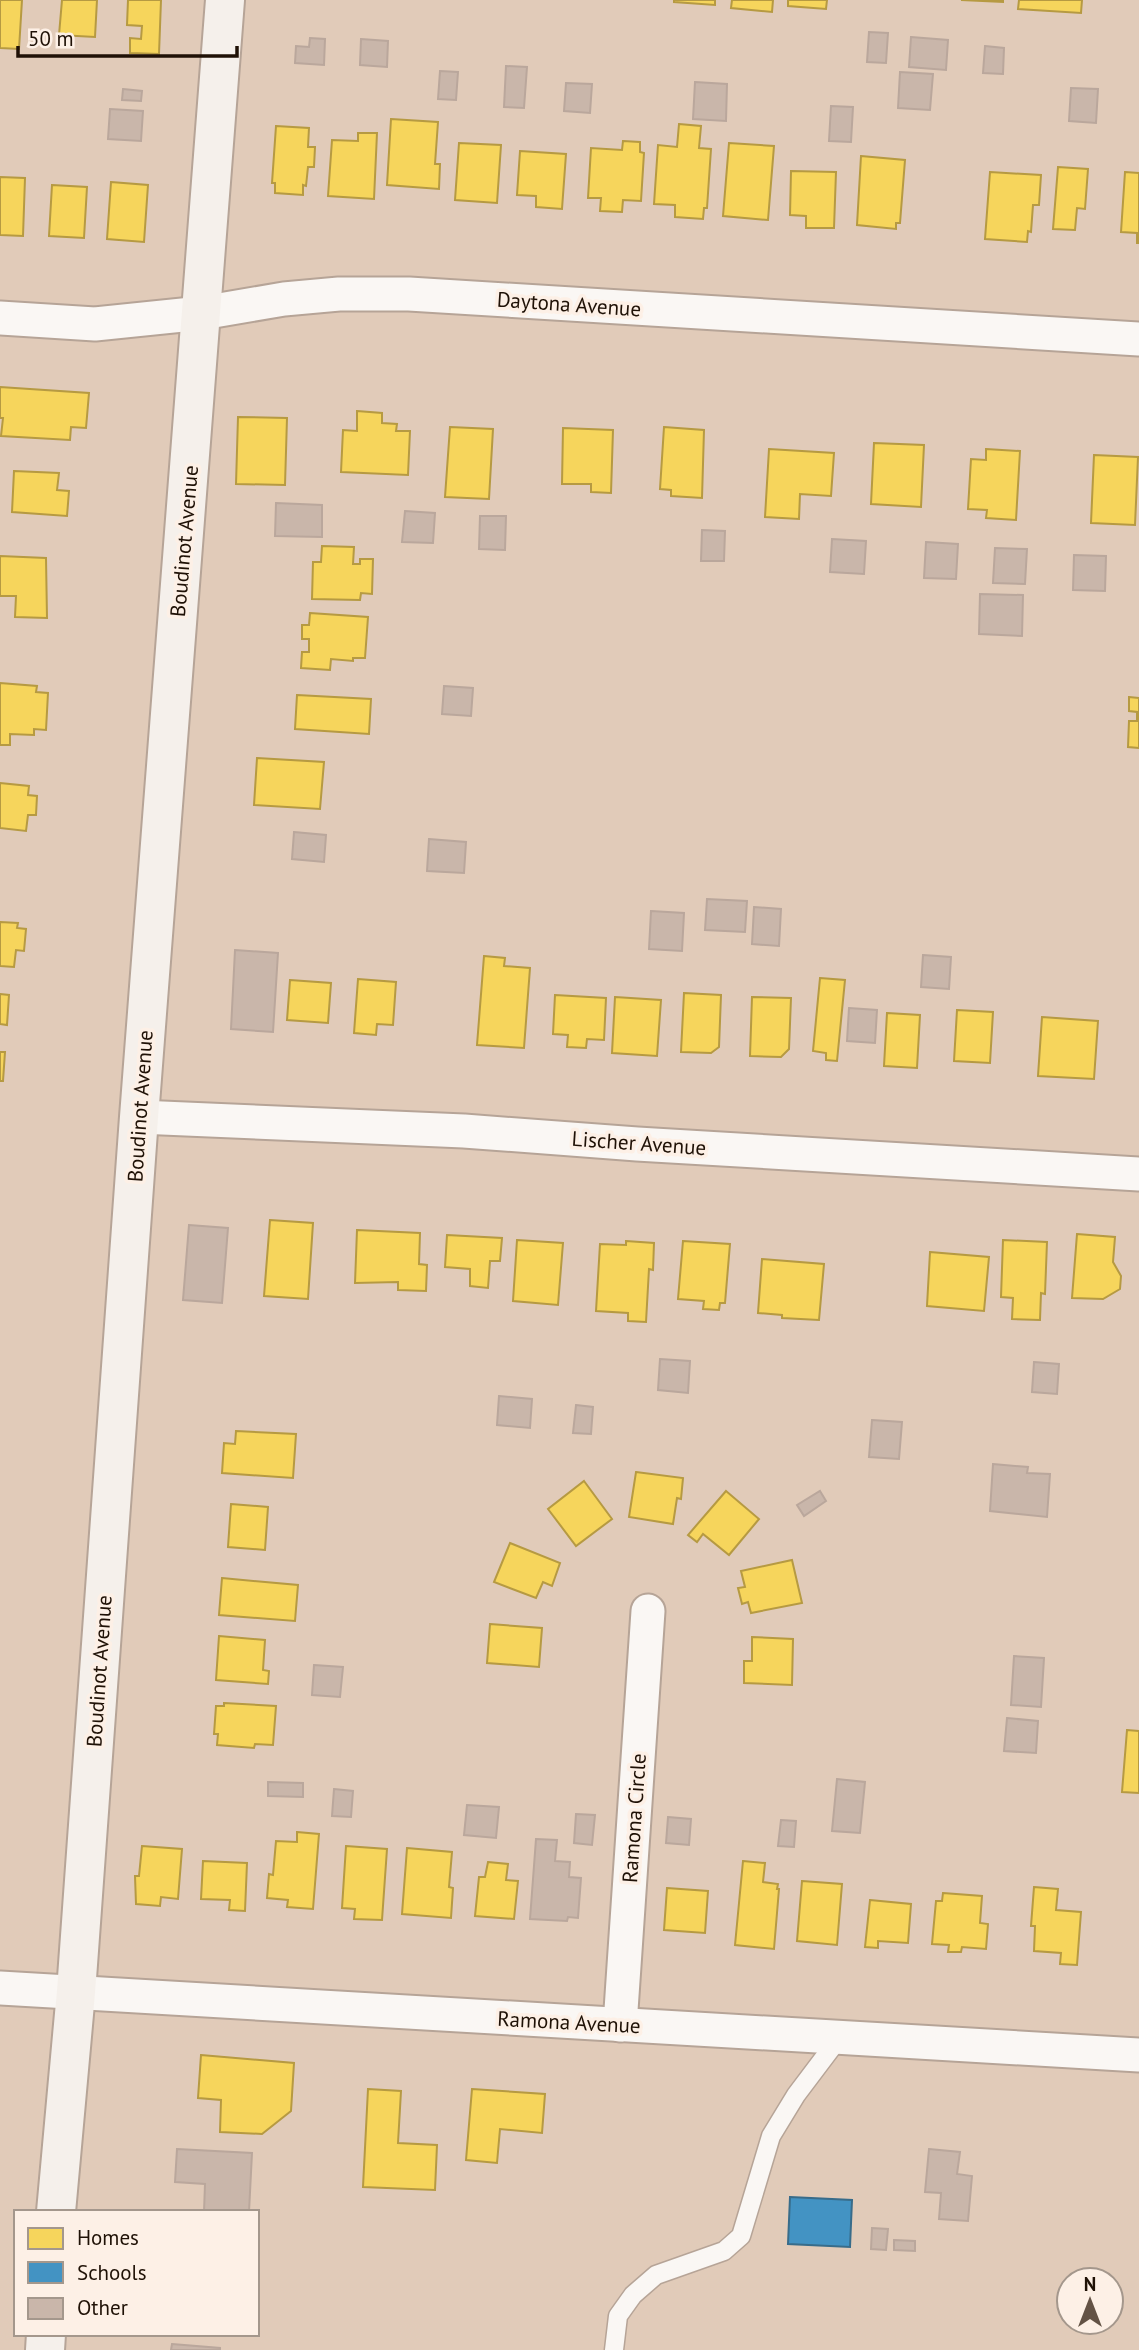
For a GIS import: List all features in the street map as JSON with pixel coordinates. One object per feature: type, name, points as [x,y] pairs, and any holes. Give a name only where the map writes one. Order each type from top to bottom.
[{"type":"street","name":"Boudinot Avenue","points":[[56,2210],[76,1992],[139,1117],[225,0]]},
{"type":"street","name":"Daytona Avenue","points":[[0,318],[95,324],[202,313],[284,299],[340,294],[409,294],[1139,339]]},
{"type":"street","name":"Lischer Avenue","points":[[139,1117],[464,1131],[1139,1174]]},
{"type":"street","name":"Ramona Circle","points":[[620,2025],[648,1611]]},
{"type":"street","name":"Ramona Avenue","points":[[0,1988],[1139,2055]]},
{"type":"lane","points":[[614,2350],[618,2316],[633,2295],[656,2275],[724,2251],[741,2236],[771,2136],[796,2095],[839,2038]]},
{"type":"building: Homes","points":[[0,0],[22,0],[19,49],[0,48]]},
{"type":"building: Homes","points":[[62,0],[97,0],[95,37],[59,35]]},
{"type":"building: Homes","points":[[128,0],[161,0],[159,54],[130,53],[130,38],[141,39],[142,26],[127,25]]},
{"type":"building: Homes","points":[[715,0],[715,5],[674,2]]},
{"type":"building: Homes","points":[[732,0],[773,0],[772,12],[731,8]]},
{"type":"building: Homes","points":[[788,0],[827,0],[826,9],[788,6]]},
{"type":"building: Homes","points":[[961,0],[1003,0],[1003,2]]},
{"type":"building: Homes","points":[[1019,0],[1082,0],[1081,13],[1018,9]]},
{"type":"building: Homes","points":[[391,119],[438,122],[435,164],[440,164],[439,189],[387,185]]},
{"type":"building: Homes","points":[[679,124],[701,126],[699,148],[711,149],[707,208],[704,208],[703,219],[675,217],[675,205],[654,204],[658,145],[677,147]]},
{"type":"building: Homes","points":[[276,126],[309,128],[308,147],[315,147],[314,167],[308,167],[303,195],[275,193],[275,183],[272,183]]},
{"type":"building: Homes","points":[[358,133],[377,133],[374,199],[328,196],[332,140],[358,141]]},
{"type":"building: Homes","points":[[623,141],[640,142],[640,152],[644,153],[641,201],[623,200],[622,212],[600,211],[601,198],[588,198],[591,148],[622,150]]},
{"type":"building: Homes","points":[[459,143],[501,145],[497,203],[455,200]]},
{"type":"building: Homes","points":[[729,143],[774,146],[768,220],[723,216]]},
{"type":"building: Homes","points":[[520,151],[566,154],[562,209],[536,207],[536,196],[517,195]]},
{"type":"building: Homes","points":[[861,156],[905,160],[900,223],[896,223],[896,229],[857,225]]},
{"type":"building: Homes","points":[[1058,167],[1088,169],[1085,209],[1077,208],[1075,230],[1053,229]]},
{"type":"building: Homes","points":[[791,171],[836,172],[834,228],[806,228],[806,216],[790,215]]},
{"type":"building: Homes","points":[[990,172],[1041,175],[1039,205],[1033,205],[1031,232],[1028,231],[1027,242],[985,239]]},
{"type":"building: Homes","points":[[1125,172],[1139,173],[1139,243],[1137,233],[1121,232]]},
{"type":"building: Homes","points":[[0,177],[25,178],[23,236],[0,235]]},
{"type":"building: Homes","points":[[111,182],[148,185],[144,242],[107,239]]},
{"type":"building: Homes","points":[[52,185],[87,187],[84,238],[49,236]]},
{"type":"building: Homes","points":[[0,387],[89,393],[86,428],[71,427],[70,440],[1,436],[3,418],[0,418]]},
{"type":"building: Homes","points":[[357,411],[382,413],[382,423],[397,424],[396,431],[410,431],[408,475],[341,472],[343,430],[357,431]]},
{"type":"building: Homes","points":[[238,417],[287,418],[285,485],[236,484]]},
{"type":"building: Homes","points":[[450,427],[493,429],[489,499],[445,497]]},
{"type":"building: Homes","points":[[664,427],[704,430],[702,498],[671,496],[671,490],[660,489]]},
{"type":"building: Homes","points":[[563,428],[613,430],[611,493],[591,492],[591,484],[562,484]]},
{"type":"building: Homes","points":[[874,443],[924,445],[921,507],[871,504]]},
{"type":"building: Homes","points":[[769,449],[834,453],[831,496],[800,494],[799,519],[765,517]]},
{"type":"building: Homes","points":[[986,449],[1020,451],[1016,520],[986,518],[987,510],[968,509],[971,459],[986,460]]},
{"type":"building: Homes","points":[[1094,455],[1138,457],[1135,525],[1091,523]]},
{"type":"building: Homes","points":[[14,471],[59,473],[57,490],[69,491],[67,516],[12,512]]},
{"type":"building: Homes","points":[[322,546],[354,547],[353,564],[360,564],[360,559],[373,559],[372,594],[361,593],[360,600],[312,599],[313,562],[321,562]]},
{"type":"building: Homes","points":[[0,556],[46,558],[47,618],[15,617],[16,596],[0,596]]},
{"type":"building: Homes","points":[[310,613],[368,617],[365,658],[353,658],[353,661],[331,659],[330,670],[301,668],[302,652],[309,652],[309,639],[302,639],[302,625],[309,625]]},
{"type":"building: Homes","points":[[0,683],[37,686],[36,692],[48,693],[46,730],[34,729],[34,735],[10,734],[10,745],[0,745]]},
{"type":"building: Homes","points":[[297,695],[371,699],[369,734],[295,729]]},
{"type":"building: Homes","points":[[1129,697],[1139,698],[1139,748],[1128,747],[1129,721],[1137,721],[1137,712],[1129,711]]},
{"type":"building: Homes","points":[[257,758],[324,762],[320,809],[254,805]]},
{"type":"building: Homes","points":[[0,783],[29,786],[28,795],[37,796],[36,815],[28,815],[26,831],[0,828]]},
{"type":"building: Homes","points":[[0,922],[18,923],[17,928],[26,929],[24,951],[16,950],[14,967],[0,966]]},
{"type":"building: Homes","points":[[484,956],[505,958],[504,966],[530,968],[524,1048],[477,1045]]},
{"type":"building: Homes","points":[[820,978],[845,980],[837,1061],[826,1060],[826,1053],[813,1051]]},
{"type":"building: Homes","points":[[358,979],[396,982],[393,1025],[377,1024],[376,1035],[354,1033]]},
{"type":"building: Homes","points":[[290,980],[331,983],[328,1023],[287,1020]]},
{"type":"building: Homes","points":[[684,993],[721,995],[719,1047],[711,1053],[681,1052]]},
{"type":"building: Homes","points":[[0,994],[9,995],[7,1025],[0,1024]]},
{"type":"building: Homes","points":[[555,995],[606,998],[604,1040],[587,1039],[586,1048],[567,1047],[568,1035],[553,1034]]},
{"type":"building: Homes","points":[[615,997],[661,1000],[657,1056],[612,1053]]},
{"type":"building: Homes","points":[[752,997],[791,998],[789,1049],[781,1057],[750,1056]]},
{"type":"building: Homes","points":[[957,1010],[993,1012],[990,1063],[954,1061]]},
{"type":"building: Homes","points":[[887,1013],[920,1015],[917,1068],[884,1066]]},
{"type":"building: Homes","points":[[1042,1017],[1098,1021],[1094,1079],[1038,1076]]},
{"type":"building: Homes","points":[[0,1052],[5,1052],[3,1081],[0,1081]]},
{"type":"building: Homes","points":[[270,1220],[313,1223],[308,1299],[264,1296]]},
{"type":"building: Homes","points":[[357,1230],[420,1233],[419,1264],[427,1265],[426,1291],[398,1290],[398,1282],[355,1283]]},
{"type":"building: Homes","points":[[1077,1234],[1115,1237],[1113,1262],[1121,1276],[1120,1289],[1103,1299],[1072,1298]]},
{"type":"building: Homes","points":[[447,1235],[502,1238],[500,1261],[490,1261],[488,1288],[470,1286],[470,1269],[445,1267]]},
{"type":"building: Homes","points":[[517,1240],[563,1243],[558,1305],[513,1301]]},
{"type":"building: Homes","points":[[1003,1240],[1047,1242],[1045,1294],[1041,1293],[1040,1320],[1012,1319],[1013,1298],[1001,1297]]},
{"type":"building: Homes","points":[[626,1241],[654,1243],[653,1270],[649,1269],[646,1322],[628,1321],[628,1313],[596,1311],[600,1244],[626,1245]]},
{"type":"building: Homes","points":[[683,1241],[730,1244],[725,1303],[720,1303],[719,1310],[703,1309],[704,1301],[678,1299]]},
{"type":"building: Homes","points":[[930,1252],[989,1257],[984,1311],[927,1306]]},
{"type":"building: Homes","points":[[762,1259],[824,1264],[819,1320],[782,1318],[782,1315],[758,1313]]},
{"type":"building: Homes","points":[[236,1431],[296,1434],[293,1478],[222,1473],[224,1443],[235,1444]]},
{"type":"building: Homes","points":[[636,1472],[683,1478],[681,1499],[677,1498],[673,1524],[629,1517]]},
{"type":"building: Homes","points":[[584,1481],[612,1519],[576,1546],[548,1509]]},
{"type":"building: Homes","points":[[726,1491],[759,1519],[729,1555],[703,1534],[697,1542],[688,1535]]},
{"type":"building: Homes","points":[[231,1504],[268,1507],[265,1550],[228,1547]]},
{"type":"building: Homes","points":[[510,1543],[560,1563],[552,1586],[543,1582],[536,1598],[494,1582]]},
{"type":"building: Homes","points":[[792,1560],[802,1603],[751,1613],[748,1602],[742,1604],[738,1588],[745,1587],[741,1571]]},
{"type":"building: Homes","points":[[222,1578],[298,1585],[295,1621],[219,1615]]},
{"type":"building: Homes","points":[[490,1624],[542,1628],[539,1667],[487,1663]]},
{"type":"building: Homes","points":[[219,1636],[265,1640],[263,1670],[269,1671],[268,1684],[216,1680]]},
{"type":"building: Homes","points":[[752,1637],[793,1639],[792,1685],[744,1683],[744,1661],[752,1661]]},
{"type":"building: Homes","points":[[224,1703],[276,1706],[273,1745],[255,1744],[254,1748],[217,1745],[218,1734],[214,1734],[216,1706],[224,1706]]},
{"type":"building: Homes","points":[[1127,1730],[1139,1731],[1139,1793],[1122,1792]]},
{"type":"building: Homes","points":[[297,1832],[319,1834],[313,1909],[287,1907],[288,1900],[267,1898],[269,1874],[273,1875],[276,1841],[297,1842]]},
{"type":"building: Homes","points":[[142,1846],[182,1849],[178,1899],[161,1897],[160,1906],[136,1904],[135,1876],[139,1876]]},
{"type":"building: Homes","points":[[346,1846],[387,1849],[382,1920],[354,1919],[355,1909],[342,1908]]},
{"type":"building: Homes","points":[[407,1848],[452,1852],[449,1887],[453,1888],[451,1918],[402,1914]]},
{"type":"building: Homes","points":[[203,1861],[247,1863],[245,1911],[229,1910],[230,1900],[201,1899]]},
{"type":"building: Homes","points":[[743,1861],[765,1863],[763,1882],[778,1884],[774,1949],[735,1945]]},
{"type":"building: Homes","points":[[488,1862],[508,1864],[506,1880],[518,1881],[514,1919],[475,1916],[479,1877],[485,1877]]},
{"type":"building: Homes","points":[[802,1881],[842,1884],[837,1945],[797,1941]]},
{"type":"building: Homes","points":[[1034,1887],[1058,1889],[1056,1910],[1081,1912],[1077,1965],[1060,1964],[1061,1953],[1034,1951],[1035,1926],[1031,1926]]},
{"type":"building: Homes","points":[[667,1888],[708,1891],[705,1933],[664,1930]]},
{"type":"building: Homes","points":[[943,1893],[982,1896],[980,1923],[988,1924],[986,1949],[962,1947],[961,1952],[948,1952],[949,1945],[932,1944],[936,1901],[942,1901]]},
{"type":"building: Homes","points":[[870,1900],[911,1904],[908,1943],[878,1941],[878,1948],[865,1947]]},
{"type":"building: Homes","points":[[201,2055],[294,2063],[291,2111],[262,2134],[220,2132],[221,2100],[198,2098]]},
{"type":"building: Homes","points":[[368,2089],[401,2091],[398,2143],[437,2145],[435,2190],[363,2187]]},
{"type":"building: Homes","points":[[472,2089],[545,2094],[542,2133],[500,2129],[497,2163],[466,2160]]},
{"type":"building: Schools","points":[[790,2197],[852,2200],[850,2247],[788,2244]]},
{"type":"building: Other","points":[[869,32],[888,33],[886,63],[867,62]]},
{"type":"building: Other","points":[[911,37],[948,40],[946,70],[909,67]]},
{"type":"building: Other","points":[[310,38],[325,39],[324,65],[295,63],[296,46],[309,47]]},
{"type":"building: Other","points":[[361,39],[388,41],[387,67],[360,65]]},
{"type":"building: Other","points":[[985,46],[1004,48],[1003,74],[983,73]]},
{"type":"building: Other","points":[[506,66],[527,67],[524,108],[504,107]]},
{"type":"building: Other","points":[[440,71],[458,72],[456,100],[438,99]]},
{"type":"building: Other","points":[[900,72],[933,74],[930,110],[898,108]]},
{"type":"building: Other","points":[[695,82],[727,84],[726,121],[693,119]]},
{"type":"building: Other","points":[[566,83],[592,84],[590,113],[564,111]]},
{"type":"building: Other","points":[[1071,88],[1098,89],[1096,123],[1069,121]]},
{"type":"building: Other","points":[[123,89],[142,91],[141,101],[122,100]]},
{"type":"building: Other","points":[[831,106],[853,107],[851,142],[829,141]]},
{"type":"building: Other","points":[[110,109],[143,111],[141,141],[108,139]]},
{"type":"building: Other","points":[[276,503],[322,505],[322,537],[275,536]]},
{"type":"building: Other","points":[[405,511],[435,513],[433,543],[402,542]]},
{"type":"building: Other","points":[[480,516],[506,516],[505,550],[479,549]]},
{"type":"building: Other","points":[[702,530],[725,531],[724,561],[701,561]]},
{"type":"building: Other","points":[[832,539],[866,541],[864,574],[830,572]]},
{"type":"building: Other","points":[[926,542],[958,544],[956,579],[924,578]]},
{"type":"building: Other","points":[[995,548],[1027,549],[1025,584],[993,583]]},
{"type":"building: Other","points":[[1074,555],[1106,556],[1105,591],[1073,590]]},
{"type":"building: Other","points":[[980,594],[1023,595],[1022,636],[979,634]]},
{"type":"building: Other","points":[[444,686],[473,688],[471,716],[442,714]]},
{"type":"building: Other","points":[[294,832],[326,835],[324,862],[292,859]]},
{"type":"building: Other","points":[[429,839],[466,842],[464,873],[427,871]]},
{"type":"building: Other","points":[[707,899],[747,901],[745,932],[705,930]]},
{"type":"building: Other","points":[[754,907],[781,909],[779,946],[752,944]]},
{"type":"building: Other","points":[[651,911],[684,913],[682,951],[649,949]]},
{"type":"building: Other","points":[[235,950],[278,953],[273,1032],[231,1029]]},
{"type":"building: Other","points":[[923,955],[951,957],[949,989],[921,987]]},
{"type":"building: Other","points":[[849,1008],[877,1010],[875,1043],[847,1041]]},
{"type":"building: Other","points":[[189,1225],[228,1228],[222,1303],[183,1300]]},
{"type":"building: Other","points":[[660,1359],[690,1361],[688,1393],[658,1390]]},
{"type":"building: Other","points":[[1034,1362],[1059,1364],[1057,1394],[1032,1392]]},
{"type":"building: Other","points":[[499,1396],[532,1399],[530,1428],[497,1425]]},
{"type":"building: Other","points":[[576,1405],[593,1407],[591,1434],[573,1433]]},
{"type":"building: Other","points":[[872,1420],[902,1422],[899,1459],[869,1457]]},
{"type":"building: Other","points":[[993,1464],[1028,1467],[1027,1473],[1050,1474],[1047,1517],[990,1511]]},
{"type":"building: Other","points":[[820,1491],[826,1501],[804,1516],[797,1505]]},
{"type":"building: Other","points":[[1014,1656],[1044,1658],[1041,1707],[1011,1705]]},
{"type":"building: Other","points":[[314,1665],[343,1667],[340,1697],[312,1695]]},
{"type":"building: Other","points":[[1007,1718],[1038,1721],[1036,1753],[1004,1751]]},
{"type":"building: Other","points":[[837,1779],[865,1782],[860,1833],[832,1831]]},
{"type":"building: Other","points":[[268,1782],[303,1783],[303,1797],[268,1796]]},
{"type":"building: Other","points":[[334,1789],[353,1791],[351,1817],[332,1816]]},
{"type":"building: Other","points":[[467,1805],[499,1807],[496,1838],[464,1835]]},
{"type":"building: Other","points":[[576,1814],[595,1815],[592,1845],[574,1843]]},
{"type":"building: Other","points":[[668,1817],[691,1819],[689,1845],[666,1843]]},
{"type":"building: Other","points":[[781,1820],[796,1821],[794,1847],[778,1846]]},
{"type":"building: Other","points":[[536,1839],[557,1840],[555,1861],[570,1862],[569,1877],[581,1878],[578,1918],[568,1917],[567,1921],[530,1919]]},
{"type":"building: Other","points":[[177,2149],[252,2153],[249,2210],[204,2210],[205,2184],[175,2182]]},
{"type":"building: Other","points":[[929,2149],[960,2152],[957,2174],[972,2176],[968,2221],[939,2219],[941,2193],[925,2192]]},
{"type":"building: Other","points":[[872,2228],[888,2229],[886,2250],[871,2249]]},
{"type":"building: Other","points":[[894,2240],[915,2241],[915,2251],[894,2250]]},
{"type":"building: Other","points":[[172,2344],[220,2348],[220,2350],[171,2350]]}]
